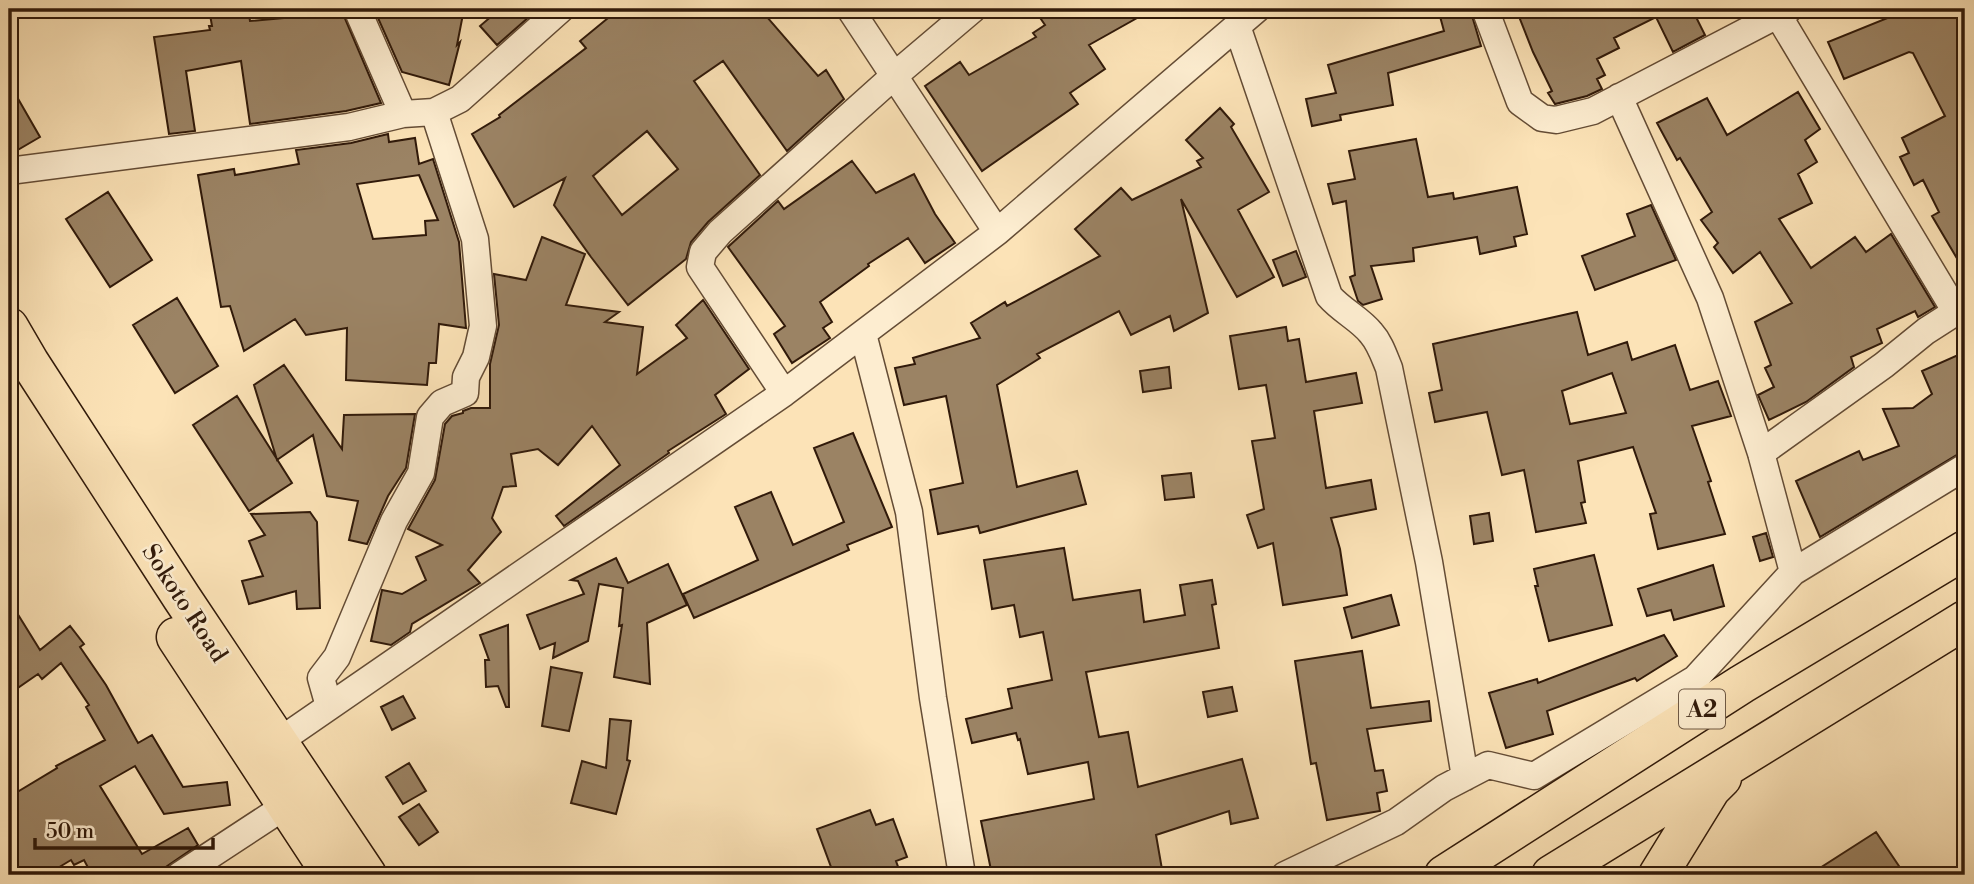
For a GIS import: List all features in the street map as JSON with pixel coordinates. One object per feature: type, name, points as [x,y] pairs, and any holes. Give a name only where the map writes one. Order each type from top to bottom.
[{"type":"main road","name":"Sokoto Road","points":[[9,327],[181,598],[278,742],[297,798],[368,875]]},
{"type":"main road","points":[[9,379],[297,798],[332,875]]},
{"type":"main road","name":"A2","points":[[1444,875],[1742,684],[1965,550]]},
{"type":"main road","name":"A2","points":[[1551,875],[1965,620]]},
{"type":"main road","points":[[1658,875],[1711,789],[1748,752]]},
{"type":"street","points":[[357,9],[403,114]]},
{"type":"street","points":[[9,171],[348,127],[403,114],[434,112],[460,99],[561,9]]},
{"type":"street","points":[[850,9],[997,232]]},
{"type":"street","points":[[784,393],[700,267],[703,252],[720,232],[973,9]]},
{"type":"street","points":[[278,742],[784,393],[863,334],[997,232],[1257,9]]},
{"type":"street","points":[[1485,9],[1520,102],[1542,118],[1556,120],[1593,111],[1784,12],[1961,309],[1926,331],[1884,365],[1761,453]]},
{"type":"street","points":[[1237,26],[1329,296],[1340,309],[1370,331],[1389,368],[1429,562],[1465,777]]},
{"type":"street","points":[[1619,97],[1710,298],[1761,453],[1793,572]]},
{"type":"street","points":[[329,706],[321,678],[337,657],[394,521],[421,473],[430,417],[442,403],[465,393],[466,377],[476,357],[483,327],[475,239],[434,112]]},
{"type":"street","points":[[863,334],[909,512],[933,698],[962,875]]},
{"type":"street","points":[[1285,875],[1396,822],[1444,788],[1488,765],[1534,776],[1695,679],[1793,572],[1965,467]]},
{"type":"street","points":[[180,875],[297,798]]},
{"type":"building","points":[[209,9],[248,9],[250,21],[294,17],[293,9],[341,9],[381,103],[346,111],[250,124],[241,61],[186,71],[195,131],[169,134],[154,37],[210,30],[209,26],[212,26]]},
{"type":"building","points":[[374,9],[464,9],[457,45],[460,42],[449,85],[402,72]]},
{"type":"building","points":[[500,9],[538,9],[497,45],[480,26]]},
{"type":"building","points":[[619,9],[760,9],[818,76],[826,70],[844,99],[787,151],[723,61],[694,81],[760,175],[708,222],[691,242],[686,259],[628,305],[554,205],[565,178],[514,207],[472,134],[500,117],[499,115],[586,48],[580,41]],"holes":[[[647,131],[678,169],[622,215],[593,176]]]},
{"type":"building","points":[[1034,9],[1153,9],[1089,45],[1105,69],[1070,93],[1078,104],[982,171],[925,86],[960,62],[969,75],[1036,37],[1033,33],[1045,25]]},
{"type":"building","points":[[1438,9],[1470,9],[1481,46],[1388,73],[1393,105],[1340,115],[1341,120],[1312,126],[1306,99],[1336,93],[1328,65],[1444,31]]},
{"type":"building","points":[[1516,9],[1692,9],[1705,35],[1673,52],[1656,17],[1614,38],[1619,48],[1597,59],[1605,75],[1597,79],[1602,89],[1587,96],[1555,104],[1548,93],[1552,91]]},
{"type":"building","points":[[1892,9],[1956,9],[1965,34],[1965,272],[1932,216],[1939,212],[1923,180],[1914,185],[1900,157],[1909,153],[1902,138],[1945,116],[1913,53],[1909,52],[1844,79],[1828,42],[1895,15]]},
{"type":"building","points":[[9,83],[40,137],[9,155]]},
{"type":"building","points":[[1798,92],[1820,129],[1805,140],[1817,162],[1798,174],[1812,203],[1779,219],[1811,268],[1855,237],[1866,252],[1891,234],[1935,307],[1918,317],[1915,311],[1877,329],[1882,343],[1851,357],[1854,367],[1806,402],[1769,420],[1758,395],[1774,387],[1765,368],[1771,365],[1755,322],[1792,303],[1760,252],[1733,273],[1714,247],[1718,243],[1701,220],[1712,212],[1680,158],[1677,160],[1657,123],[1707,98],[1727,135]]},
{"type":"building","points":[[1220,108],[1234,124],[1231,127],[1269,192],[1238,210],[1274,277],[1237,297],[1181,199],[1208,313],[1174,331],[1170,316],[1131,335],[1119,311],[1037,354],[1040,358],[997,385],[1017,487],[1077,471],[1086,504],[980,533],[978,526],[938,534],[930,490],[963,483],[946,396],[904,405],[895,368],[915,364],[913,358],[980,338],[971,323],[1005,302],[1007,306],[1100,256],[1075,229],[1121,188],[1132,200],[1201,167],[1197,161],[1203,158],[1186,140]]},
{"type":"building","points":[[388,134],[389,142],[415,138],[419,164],[433,159],[459,242],[466,328],[439,324],[436,363],[429,363],[427,385],[346,380],[347,328],[306,335],[295,319],[244,351],[230,306],[221,307],[198,175],[234,169],[235,175],[299,164],[296,150],[351,143]],"holes":[[[419,175],[438,220],[425,221],[426,235],[373,239],[357,184]]]},
{"type":"building","points":[[1416,139],[1428,197],[1453,193],[1454,199],[1517,187],[1527,234],[1514,237],[1516,246],[1480,254],[1477,237],[1413,248],[1414,261],[1371,266],[1382,299],[1363,305],[1358,301],[1350,277],[1355,275],[1346,201],[1333,204],[1328,184],[1355,179],[1349,151]]},
{"type":"building","points":[[852,161],[876,193],[914,174],[935,214],[955,243],[925,263],[908,238],[868,264],[869,266],[820,302],[832,322],[823,328],[830,338],[792,363],[774,334],[785,326],[728,247],[778,201],[784,209]]},
{"type":"building","points":[[108,192],[152,260],[110,287],[66,219]]},
{"type":"building","points":[[1651,205],[1676,260],[1595,290],[1582,256],[1635,236],[1627,214]]},
{"type":"building","points":[[542,237],[585,254],[566,305],[619,312],[605,322],[643,327],[637,374],[687,338],[676,325],[703,300],[749,369],[715,395],[726,414],[668,451],[669,453],[564,526],[556,516],[620,465],[592,426],[558,465],[538,449],[511,454],[516,486],[503,487],[492,518],[501,532],[468,570],[480,583],[412,624],[410,632],[391,645],[371,641],[382,590],[402,594],[426,580],[416,557],[442,545],[408,529],[435,480],[445,424],[452,416],[471,408],[490,408],[490,364],[499,325],[494,274],[526,280]]},
{"type":"building","points":[[1296,251],[1306,277],[1283,286],[1273,260]]},
{"type":"building","points":[[177,298],[218,366],[175,393],[133,325]]},
{"type":"building","points":[[1577,312],[1588,355],[1627,342],[1632,360],[1675,345],[1690,390],[1718,381],[1731,416],[1692,426],[1725,534],[1658,549],[1650,514],[1656,513],[1633,447],[1578,461],[1585,502],[1581,503],[1586,523],[1536,532],[1524,470],[1502,475],[1487,412],[1435,422],[1429,393],[1442,390],[1433,344]],"holes":[[[1612,373],[1626,413],[1570,424],[1562,391]]]},
{"type":"building","points":[[1286,327],[1288,341],[1299,339],[1306,382],[1356,373],[1362,403],[1314,411],[1326,488],[1371,480],[1376,509],[1331,518],[1340,549],[1347,595],[1283,605],[1273,543],[1258,548],[1247,515],[1264,509],[1252,441],[1275,438],[1266,385],[1239,389],[1230,336]]},
{"type":"building","points":[[1958,355],[1965,370],[1965,450],[1820,537],[1796,481],[1859,451],[1863,460],[1899,446],[1883,409],[1913,408],[1932,394],[1922,371]]},
{"type":"building","points":[[284,365],[342,449],[344,415],[415,414],[406,468],[388,496],[367,544],[349,540],[358,501],[327,496],[313,435],[277,460],[254,385]]},
{"type":"building","points":[[1169,367],[1171,388],[1143,392],[1140,371]]},
{"type":"building","points":[[237,396],[292,483],[249,511],[193,425]]},
{"type":"building","points":[[853,433],[892,527],[847,545],[849,550],[694,618],[683,594],[758,560],[735,507],[771,492],[793,545],[844,522],[814,448]]},
{"type":"building","points":[[1191,473],[1194,497],[1165,500],[1162,476]]},
{"type":"building","points":[[310,512],[317,522],[320,608],[297,609],[296,591],[249,604],[242,581],[263,576],[249,541],[265,535],[251,514]]},
{"type":"building","points":[[1489,513],[1493,541],[1474,544],[1470,516]]},
{"type":"building","points":[[1766,533],[1773,557],[1760,561],[1753,537]]},
{"type":"building","points":[[1064,548],[1073,600],[1140,590],[1144,622],[1185,615],[1180,585],[1212,580],[1216,604],[1212,605],[1219,648],[1086,672],[1099,737],[1128,732],[1138,787],[1242,759],[1258,818],[1231,824],[1229,811],[1156,835],[1163,875],[992,875],[981,821],[1094,799],[1088,762],[1028,774],[1020,739],[1018,740],[1016,733],[972,743],[966,719],[1012,708],[1008,689],[1052,680],[1043,632],[1020,637],[1014,605],[992,609],[984,560]]},
{"type":"building","points":[[1594,555],[1612,625],[1549,641],[1535,586],[1538,586],[1534,569]]},
{"type":"building","points":[[616,558],[628,583],[668,564],[687,605],[647,623],[650,684],[614,677],[622,625],[619,626],[623,588],[599,584],[588,641],[553,658],[555,643],[540,649],[527,615],[584,594],[578,581],[571,580]]},
{"type":"building","points":[[1713,565],[1724,606],[1674,620],[1671,610],[1647,616],[1638,589]]},
{"type":"building","points":[[1391,595],[1399,625],[1352,638],[1344,608]]},
{"type":"building","points":[[9,600],[40,650],[70,626],[84,644],[80,647],[106,685],[138,743],[152,735],[183,787],[227,782],[230,805],[164,814],[135,766],[100,786],[142,854],[188,828],[198,845],[154,875],[92,875],[84,860],[74,865],[71,860],[46,875],[9,875],[9,797],[57,768],[56,766],[105,740],[86,707],[89,705],[61,663],[42,679],[38,674],[9,694]]},
{"type":"building","points":[[508,625],[509,707],[506,707],[498,686],[486,687],[485,660],[489,660],[480,635]]},
{"type":"building","points":[[1664,635],[1677,656],[1637,681],[1635,678],[1547,711],[1553,734],[1506,748],[1489,693],[1537,679],[1538,683]]},
{"type":"building","points":[[1362,651],[1371,708],[1429,701],[1431,721],[1367,729],[1375,771],[1383,770],[1387,791],[1377,793],[1380,811],[1327,820],[1316,763],[1311,764],[1295,661]]},
{"type":"building","points":[[551,667],[582,673],[569,731],[542,726]]},
{"type":"building","points":[[1232,687],[1237,711],[1208,717],[1203,692]]},
{"type":"building","points":[[403,696],[415,718],[392,730],[381,707]]},
{"type":"building","points":[[610,719],[631,721],[627,760],[630,761],[616,814],[571,803],[582,761],[606,768]]},
{"type":"building","points":[[409,763],[426,791],[403,804],[386,777]]},
{"type":"building","points":[[419,804],[438,832],[419,845],[399,817]]},
{"type":"building","points":[[870,810],[876,825],[893,819],[907,857],[896,861],[901,875],[834,875],[817,829]]},
{"type":"building","points":[[1876,832],[1905,875],[1809,875]]}]
